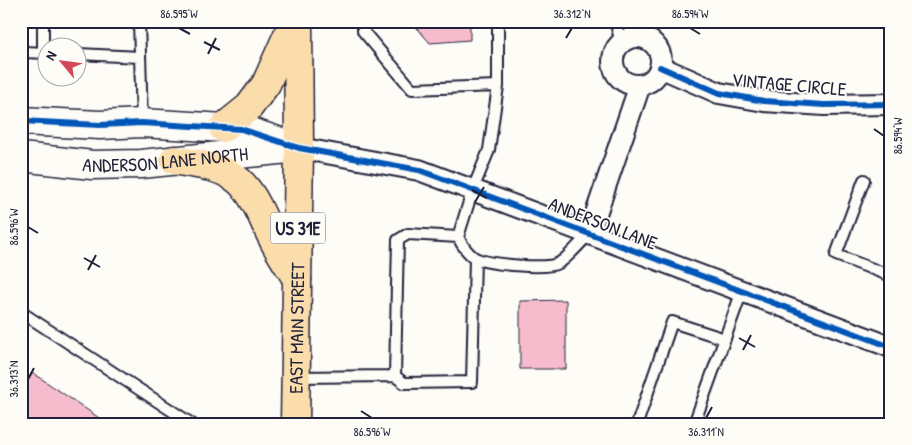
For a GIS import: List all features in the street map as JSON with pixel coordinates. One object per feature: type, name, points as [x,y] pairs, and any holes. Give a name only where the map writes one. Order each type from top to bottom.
[{"type":"main road","points":[[223,128],[249,107],[266,84],[296,21]]},
{"type":"main road","name":"EAST MAIN STREET","points":[[295,424],[299,148],[296,21]]},
{"type":"main road","points":[[174,160],[215,168],[234,177],[247,190],[273,240],[298,279]]},
{"type":"street","points":[[643,37],[657,48],[661,58],[660,67],[651,80],[640,85],[629,85],[621,80],[614,71],[612,58],[621,42],[629,38],[643,37]]},
{"type":"street","name":"VINTAGE CIRCLE","points":[[660,67],[719,93],[764,101],[824,105],[891,104]]},
{"type":"street","points":[[590,234],[640,85]]},
{"type":"street","name":"ANDERSON LANE NORTH","points":[[21,121],[100,125],[142,123],[241,129],[299,148]]},
{"type":"street","name":"ANDERSON LANE NORTH","points":[[21,157],[92,165],[141,164],[299,148]]},
{"type":"street","name":"ANDERSON LANE","points":[[299,148],[419,170],[742,291],[890,344]]},
{"type":"lane","points":[[43,21],[44,38]]},
{"type":"lane","points":[[139,21],[142,123]]},
{"type":"lane","points":[[363,21],[363,32],[412,89],[498,86]]},
{"type":"lane","points":[[498,21],[498,86],[489,150],[473,189],[458,237],[464,248],[475,258],[490,263],[530,267],[558,264],[590,234]]},
{"type":"lane","points":[[615,21],[621,42]]},
{"type":"lane","points":[[21,54],[23,52],[38,53]]},
{"type":"lane","points":[[88,54],[140,57]]},
{"type":"lane","points":[[864,180],[836,255],[891,276]]},
{"type":"lane","points":[[395,376],[398,240],[408,234],[458,237]]},
{"type":"lane","points":[[296,377],[395,376],[404,383],[472,382],[475,258]]},
{"type":"lane","points":[[694,424],[742,291]]},
{"type":"lane","points":[[21,312],[192,424]]},
{"type":"lane","points":[[638,424],[672,322],[725,339]]},
{"type":"building","points":[[411,21],[470,21],[470,40],[430,43]]},
{"type":"building","points":[[566,300],[566,369],[520,369],[520,301]]},
{"type":"building","points":[[33,373],[108,424],[21,424],[21,391]]},
{"type":"cycle path","points":[[660,67],[719,93],[764,101],[824,105],[891,104]]},
{"type":"cycle path","points":[[21,121],[100,125],[142,123],[241,129],[299,148],[419,170],[891,347]]}]
